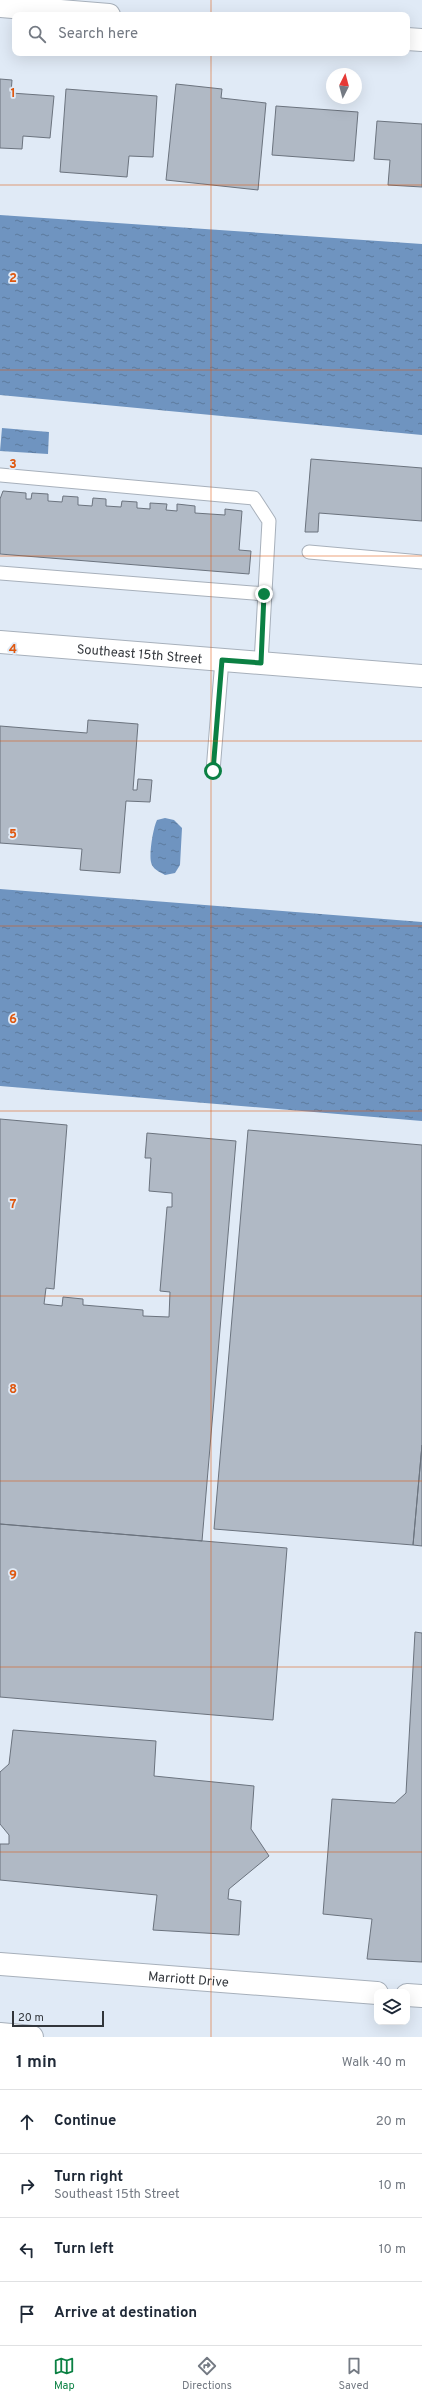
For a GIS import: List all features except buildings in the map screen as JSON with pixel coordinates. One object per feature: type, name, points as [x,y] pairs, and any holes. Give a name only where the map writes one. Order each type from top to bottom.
[{"type":"street","points":[[0,6],[73,12]]},
{"type":"street","points":[[410,39],[422,40]]},
{"type":"street","name":"Southeast 15th Street","points":[[0,642],[422,676]]},
{"type":"street","name":"Marriott Drive","points":[[0,1964],[374,1993]]},
{"type":"street","points":[[410,1995],[422,1996]]},
{"type":"street","points":[[0,2034],[32,2037]]},
{"type":"lane","points":[[0,475],[254,498],[268,521],[261,663]]},
{"type":"lane","points":[[309,552],[422,562]]},
{"type":"lane","points":[[0,574],[264,594]]},
{"type":"lane","points":[[213,771],[222,660]]},
{"type":"water","points":[[0,215],[422,244],[422,435],[0,395]]},
{"type":"water","points":[[2,428],[49,432],[48,454],[0,451]]},
{"type":"water","points":[[165,818],[174,820],[182,828],[180,865],[175,873],[165,875],[153,867],[151,853],[154,829],[157,820]]},
{"type":"water","points":[[0,889],[422,922],[422,1121],[0,1086]]},
{"type":"route","points":[[213,771],[222,660],[261,663],[264,594]]}]
